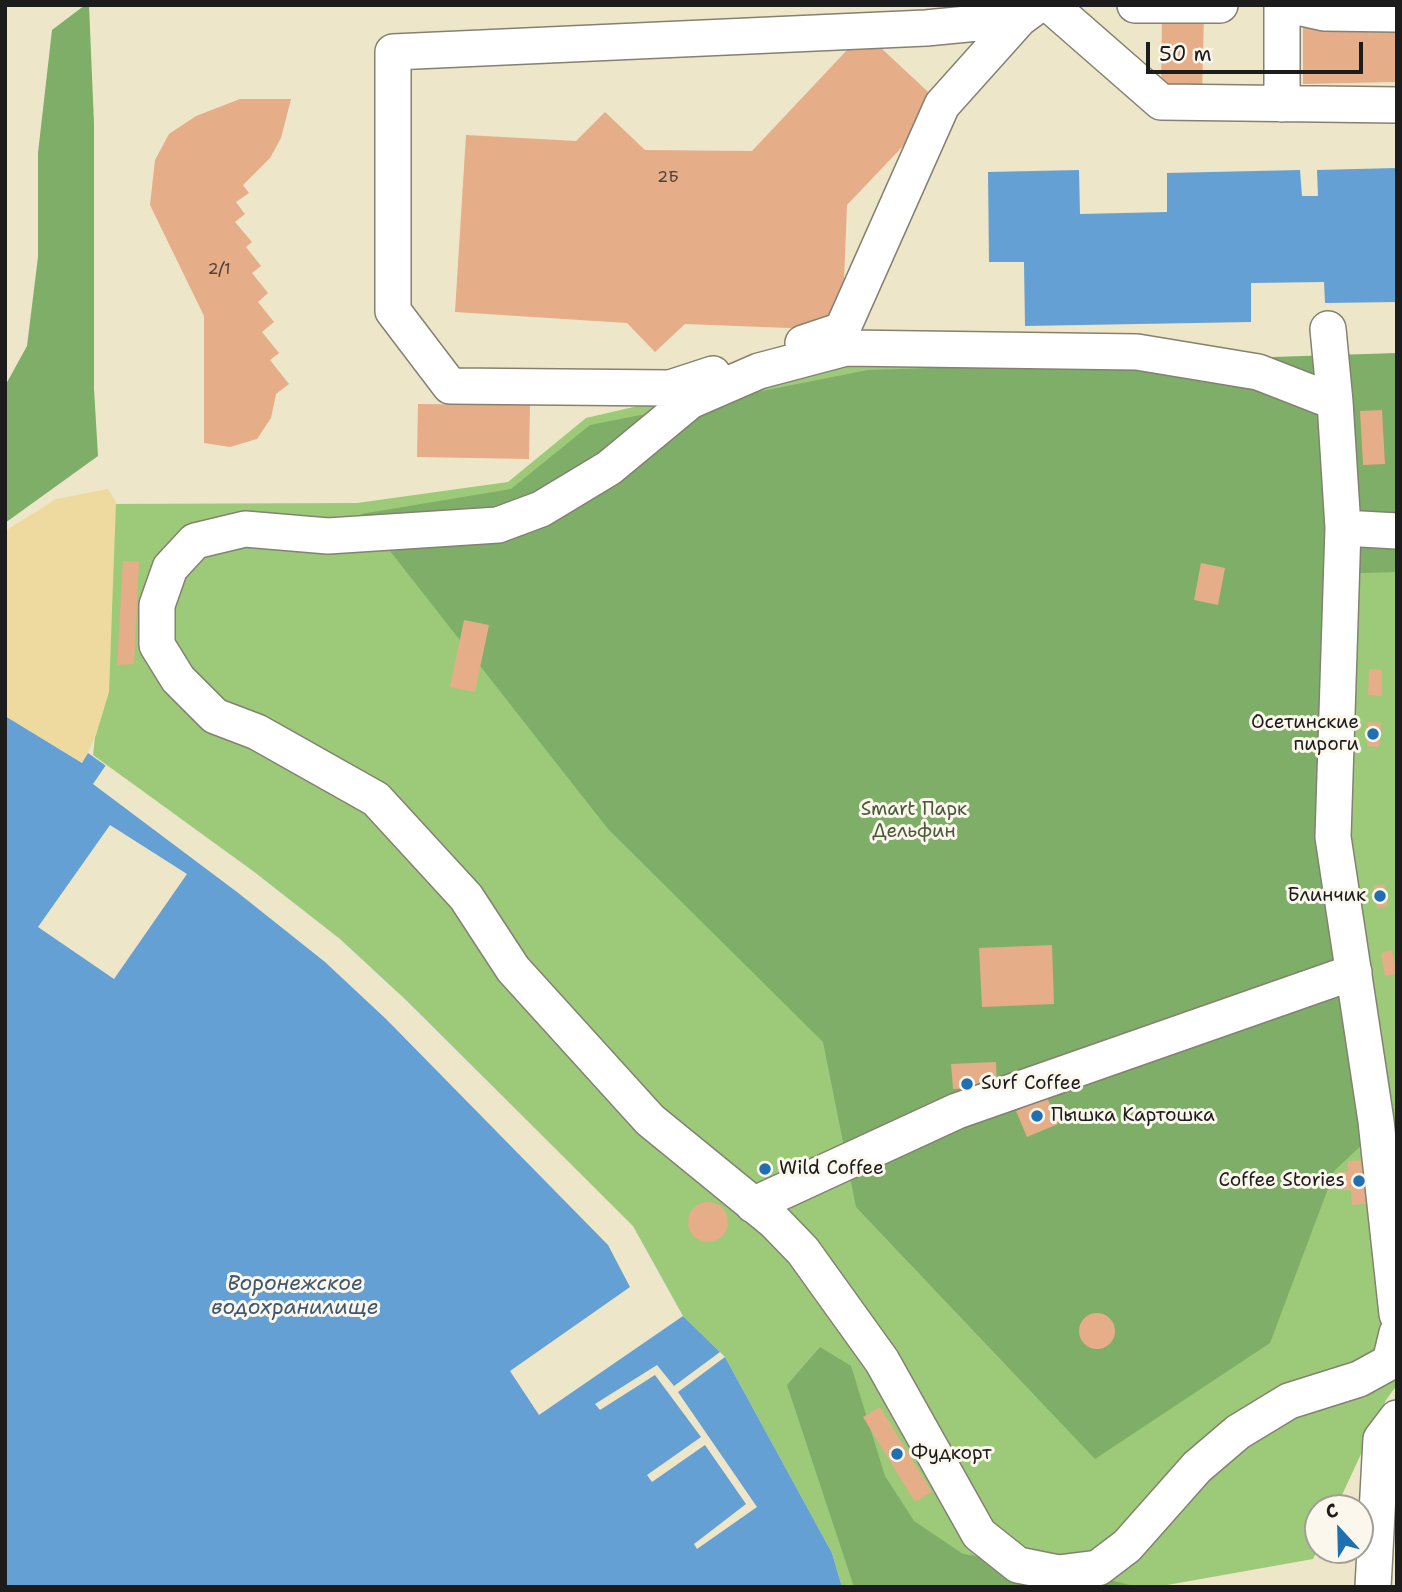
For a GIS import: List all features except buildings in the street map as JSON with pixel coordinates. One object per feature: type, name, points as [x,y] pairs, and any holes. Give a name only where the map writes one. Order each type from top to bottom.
[{"type":"lane","points":[[926,28],[958,5]]},
{"type":"lane","points":[[1051,5],[1161,102],[1397,105]]},
{"type":"lane","points":[[1147,6],[1220,5]]},
{"type":"lane","points":[[1282,5],[1282,104]]},
{"type":"lane","points":[[1288,5],[1324,13],[1397,14]]},
{"type":"lane","points":[[1029,12],[942,105],[842,330],[670,388],[450,386],[393,311],[393,52],[926,28],[1029,12]]},
{"type":"lane","points":[[1328,329],[1343,528],[1333,837],[1354,972],[1386,1120],[1397,1314]]},
{"type":"lane","points":[[1335,402],[1258,372],[1138,352],[846,348],[759,371],[690,401],[609,468],[541,509],[498,525],[328,536],[245,529],[194,541],[170,568],[157,605],[157,645],[178,679],[215,716],[257,732],[376,799],[466,897],[513,969],[650,1120],[775,1222],[803,1251],[881,1361],[979,1534],[1018,1565],[1058,1573],[1098,1568],[1127,1546],[1197,1467],[1238,1432],[1289,1401],[1359,1379],[1393,1347]]},
{"type":"lane","points":[[1343,528],[1397,531]]},
{"type":"lane","points":[[754,1205],[957,1111],[1354,972]]},
{"type":"lane","points":[[1373,1587],[1389,1429],[1393,1347]]},
{"type":"green space","points":[[85,5],[89,5],[94,124],[94,389],[98,456],[5,523],[5,386],[27,346],[38,257],[38,153],[52,30]]},
{"type":"green space","points":[[1397,353],[1397,572],[1330,574],[1367,1140],[1335,1170],[1270,1343],[1095,1459],[856,1207],[823,1042],[608,829],[361,514],[511,489],[590,425],[868,370]]},
{"type":"green space","name":"Smart Парк Дельфин","points":[[1397,358],[1397,1385],[1386,1400],[1342,1494],[1304,1494],[1304,1561],[1156,1587],[842,1587],[832,1553],[725,1357],[683,1316],[633,1226],[407,1001],[340,939],[253,871],[93,755],[98,710],[105,504],[357,503],[508,482],[586,418],[681,396],[756,362],[1331,366]]},
{"type":"green space","points":[[820,1347],[851,1366],[885,1476],[914,1521],[963,1554],[1077,1571],[1137,1587],[854,1587],[787,1385]]},
{"type":"sand","points":[[108,489],[116,502],[109,692],[96,735],[83,763],[5,716],[5,531],[56,499]]},
{"type":"water","points":[[1397,168],[1397,302],[1325,303],[1324,282],[1251,283],[1251,322],[1025,326],[1024,262],[989,262],[988,172],[1079,170],[1080,214],[1167,212],[1167,173],[1300,170],[1302,196],[1318,196],[1317,170]]},
{"type":"water","name":"Воронежское водохранилище","points":[[5,716],[82,763],[88,753],[253,871],[340,939],[407,1001],[633,1226],[683,1316],[725,1357],[832,1553],[842,1587],[5,1587]]},
{"type":"pier","points":[[106,765],[253,871],[340,939],[407,1001],[633,1226],[683,1316],[539,1415],[510,1371],[630,1287],[608,1245],[386,1019],[325,962],[93,784]]},
{"type":"pier","points":[[110,825],[187,874],[114,979],[38,927]]},
{"type":"pier","points":[[720,1352],[725,1357],[678,1392],[757,1507],[697,1549],[694,1544],[746,1504],[705,1445],[652,1482],[647,1475],[701,1437],[655,1375],[600,1410],[595,1404],[657,1365],[674,1386]]},
{"type":"place","name":"Осетинские пироги","points":[[1373,734]]},
{"type":"place","name":"Блинчик","points":[[1380,896]]},
{"type":"place","name":"Surf Coffee","points":[[967,1084]]},
{"type":"place","name":"Пышка Картошка","points":[[1037,1116]]},
{"type":"place","name":"Wild Coffee","points":[[765,1169]]},
{"type":"place","name":"Coffee Stories","points":[[1359,1181]]},
{"type":"place","name":"Фудкорт","points":[[897,1454]]}]
